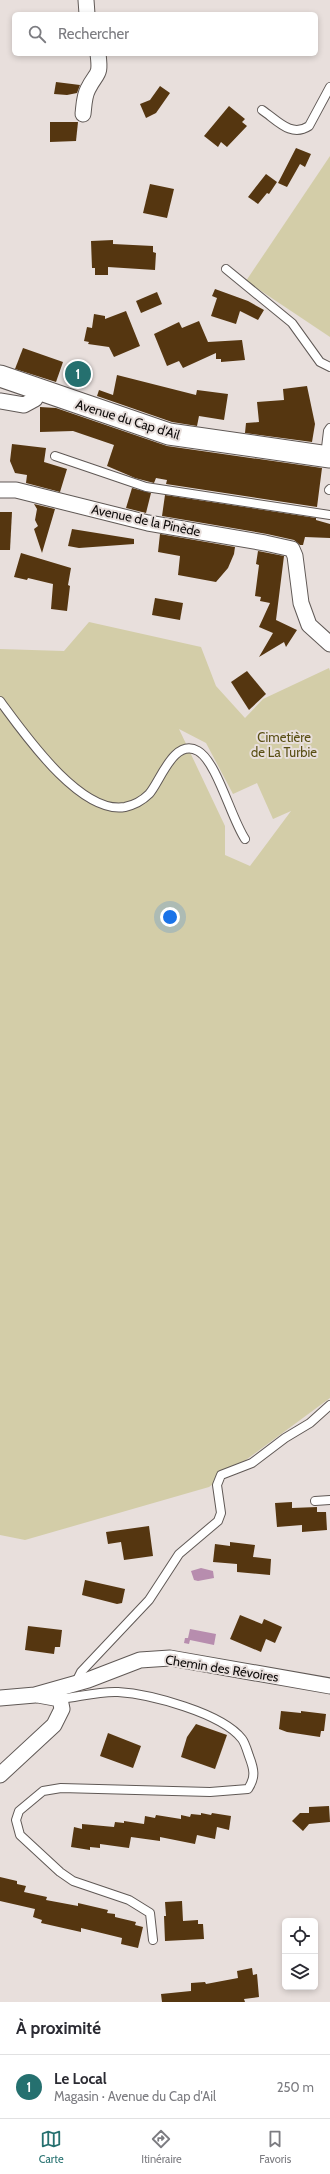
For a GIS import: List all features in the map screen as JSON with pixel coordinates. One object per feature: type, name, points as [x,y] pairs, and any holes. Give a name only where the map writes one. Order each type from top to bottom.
[{"type":"street","points":[[86,0],[87,12]]},
{"type":"street","points":[[83,114],[88,89],[98,75],[100,68],[98,56]]},
{"type":"street","name":"Avenue du Cap d'Ail","points":[[0,376],[169,434],[328,457]]},
{"type":"street","points":[[0,400],[24,405],[35,399],[39,390]]},
{"type":"street","name":"Avenue de la Pinède","points":[[0,490],[16,490],[148,523],[292,549],[295,556],[301,603],[309,625],[330,644]]},
{"type":"street","name":"Chemin des Révoires","points":[[0,1698],[35,1695],[76,1682],[88,1680],[140,1660],[170,1658],[330,1686]]},
{"type":"street","points":[[0,1775],[54,1725],[62,1708],[60,1699],[35,1695]]},
{"type":"lane","points":[[262,110],[289,130],[298,131],[304,129],[309,126],[330,87]]},
{"type":"lane","points":[[226,269],[292,323],[320,362],[330,367]]},
{"type":"lane","points":[[328,457],[328,431],[330,428]]},
{"type":"lane","points":[[55,456],[146,487],[330,515]]},
{"type":"lane","points":[[0,700],[45,760],[83,794],[107,805],[124,807],[139,803],[150,793],[164,767],[181,751],[189,749],[197,750],[204,755],[213,768],[227,804],[245,839]]},
{"type":"lane","points":[[76,1682],[81,1672],[149,1600],[179,1554],[218,1521],[221,1513],[217,1485],[221,1475],[252,1462],[285,1438],[310,1423],[330,1405]]},
{"type":"lane","points":[[315,1501],[330,1500]]},
{"type":"lane","points":[[60,1699],[117,1692],[145,1697],[189,1707],[233,1729],[243,1740],[253,1768],[254,1780],[248,1789],[210,1792],[61,1788],[43,1791],[19,1810],[16,1820],[20,1835],[60,1872],[73,1881],[129,1900],[150,1914],[153,1940]]},
{"type":"green space","points":[[330,156],[330,337],[246,281]]},
{"type":"green space","name":"Cimetière de La Turbie","points":[[89,622],[201,647],[216,686],[245,718],[263,699],[329,668],[330,1398],[209,1487],[25,1540],[0,1535],[0,649],[64,651]],"holes":[[[179,729],[206,743],[233,794],[257,783],[273,819],[291,811],[250,866],[225,855],[225,826]]]},
{"type":"shaded area","points":[[201,1568],[213,1571],[214,1578],[198,1581],[194,1580],[191,1571]]},
{"type":"shaded area","points":[[190,1629],[216,1634],[214,1645],[190,1640],[189,1644],[184,1643],[185,1638],[188,1638]]},
{"type":"building","points":[[56,82],[80,85],[77,93],[67,95],[54,94]]},
{"type":"building","points":[[160,86],[170,93],[156,113],[146,118],[140,104],[150,100]]},
{"type":"building","points":[[229,106],[245,119],[242,122],[247,126],[227,147],[221,142],[218,147],[204,136]]},
{"type":"building","points":[[50,122],[78,122],[76,141],[50,142]]},
{"type":"building","points":[[296,148],[311,154],[305,167],[300,164],[287,187],[278,183]]},
{"type":"building","points":[[266,174],[277,182],[269,194],[267,193],[258,204],[248,197]]},
{"type":"building","points":[[150,184],[174,189],[167,218],[143,213]]},
{"type":"building","points":[[113,240],[113,244],[153,246],[153,252],[156,253],[155,270],[108,267],[108,275],[95,275],[95,268],[92,268],[91,241]]},
{"type":"building","points":[[215,289],[248,301],[264,310],[258,320],[240,311],[236,324],[211,316],[217,298],[212,296]]},
{"type":"building","points":[[157,292],[162,304],[141,313],[136,301]]},
{"type":"building","points":[[126,311],[140,346],[114,357],[109,347],[88,344],[89,342],[84,341],[87,327],[92,328],[94,314],[105,316],[105,319]]},
{"type":"building","points":[[199,321],[208,342],[242,340],[245,360],[221,362],[221,359],[216,359],[216,353],[183,368],[179,361],[167,366],[154,334],[179,322],[182,328]]},
{"type":"building","points":[[23,348],[63,362],[56,382],[15,369]]},
{"type":"building","points":[[117,375],[196,395],[197,390],[228,394],[224,420],[199,416],[197,426],[172,422],[97,396],[99,390],[113,395]]},
{"type":"building","points":[[307,386],[315,424],[312,442],[245,433],[246,423],[259,422],[257,402],[284,400],[283,389]]},
{"type":"building","points":[[40,407],[56,408],[167,446],[322,468],[317,507],[166,484],[167,480],[156,478],[154,483],[135,478],[107,466],[114,445],[73,431],[40,432]]},
{"type":"building","points":[[12,444],[46,448],[44,462],[67,469],[60,492],[26,483],[27,475],[15,473],[10,461]]},
{"type":"building","points":[[132,488],[151,493],[146,513],[126,508]]},
{"type":"building","points":[[165,495],[316,518],[316,520],[330,524],[330,538],[305,537],[303,545],[300,545],[294,540],[267,534],[162,516]]},
{"type":"building","points":[[34,504],[55,509],[42,553],[34,529],[38,526],[35,520],[37,509]]},
{"type":"building","points":[[0,512],[12,512],[10,550],[0,550]]},
{"type":"building","points":[[72,529],[134,539],[134,544],[79,548],[68,546]]},
{"type":"building","points":[[160,534],[235,547],[234,554],[228,568],[216,582],[178,575],[180,556],[158,552]]},
{"type":"building","points":[[258,551],[284,556],[276,620],[297,630],[286,647],[284,642],[259,657],[273,633],[259,627],[270,603],[260,601],[261,597],[255,596],[259,565],[256,564]]},
{"type":"building","points":[[21,553],[71,568],[68,585],[70,586],[67,611],[51,609],[53,584],[28,578],[27,580],[14,577]]},
{"type":"building","points":[[155,598],[183,603],[180,620],[152,615]]},
{"type":"building","points":[[247,671],[266,694],[249,710],[231,682]]},
{"type":"building","points":[[292,1502],[292,1508],[317,1507],[317,1512],[326,1512],[327,1530],[302,1532],[302,1525],[277,1527],[275,1503]]},
{"type":"building","points":[[149,1526],[153,1556],[124,1560],[121,1542],[108,1544],[106,1532]]},
{"type":"building","points":[[230,1542],[255,1545],[253,1557],[271,1559],[270,1575],[237,1572],[237,1564],[213,1562],[215,1544],[230,1546]]},
{"type":"building","points":[[85,1580],[125,1589],[122,1603],[117,1604],[82,1595]]},
{"type":"building","points":[[240,1615],[262,1624],[264,1619],[282,1627],[275,1643],[266,1639],[261,1652],[230,1639]]},
{"type":"building","points":[[28,1626],[62,1630],[60,1647],[55,1647],[54,1654],[25,1650]]},
{"type":"building","points":[[281,1711],[301,1713],[301,1711],[326,1714],[324,1731],[321,1731],[320,1737],[287,1732],[279,1729]]},
{"type":"building","points":[[196,1724],[227,1735],[215,1769],[181,1757],[187,1737]]},
{"type":"building","points":[[108,1733],[141,1746],[133,1768],[100,1756]]},
{"type":"building","points":[[329,1806],[330,1822],[309,1824],[303,1831],[292,1821],[300,1813],[309,1813],[309,1807]]},
{"type":"building","points":[[201,1813],[231,1816],[229,1830],[217,1827],[215,1839],[197,1835],[195,1844],[160,1837],[160,1841],[131,1837],[129,1848],[100,1844],[100,1848],[90,1847],[90,1850],[71,1847],[74,1827],[82,1829],[82,1824],[114,1827],[115,1822],[124,1823],[124,1821],[144,1824],[145,1816],[155,1818],[156,1815],[181,1819],[181,1815],[190,1817],[191,1814],[201,1815]]},
{"type":"building","points":[[0,1877],[17,1881],[17,1884],[26,1886],[24,1892],[47,1897],[46,1900],[78,1906],[78,1903],[108,1910],[107,1913],[115,1914],[115,1917],[136,1922],[135,1925],[143,1927],[138,1948],[121,1944],[122,1938],[81,1928],[81,1932],[41,1923],[42,1920],[33,1917],[35,1909],[0,1901]]},
{"type":"building","points":[[182,1901],[183,1921],[198,1920],[198,1924],[203,1924],[204,1939],[165,1941],[165,1902]]},
{"type":"building","points":[[252,1968],[253,1975],[257,1974],[259,1997],[244,1999],[245,2002],[162,2002],[161,1994],[191,1991],[191,1983],[205,1982],[206,1984],[238,1978],[237,1971]]},
{"type":"place","name":"Le Local","points":[[78,374]]}]
